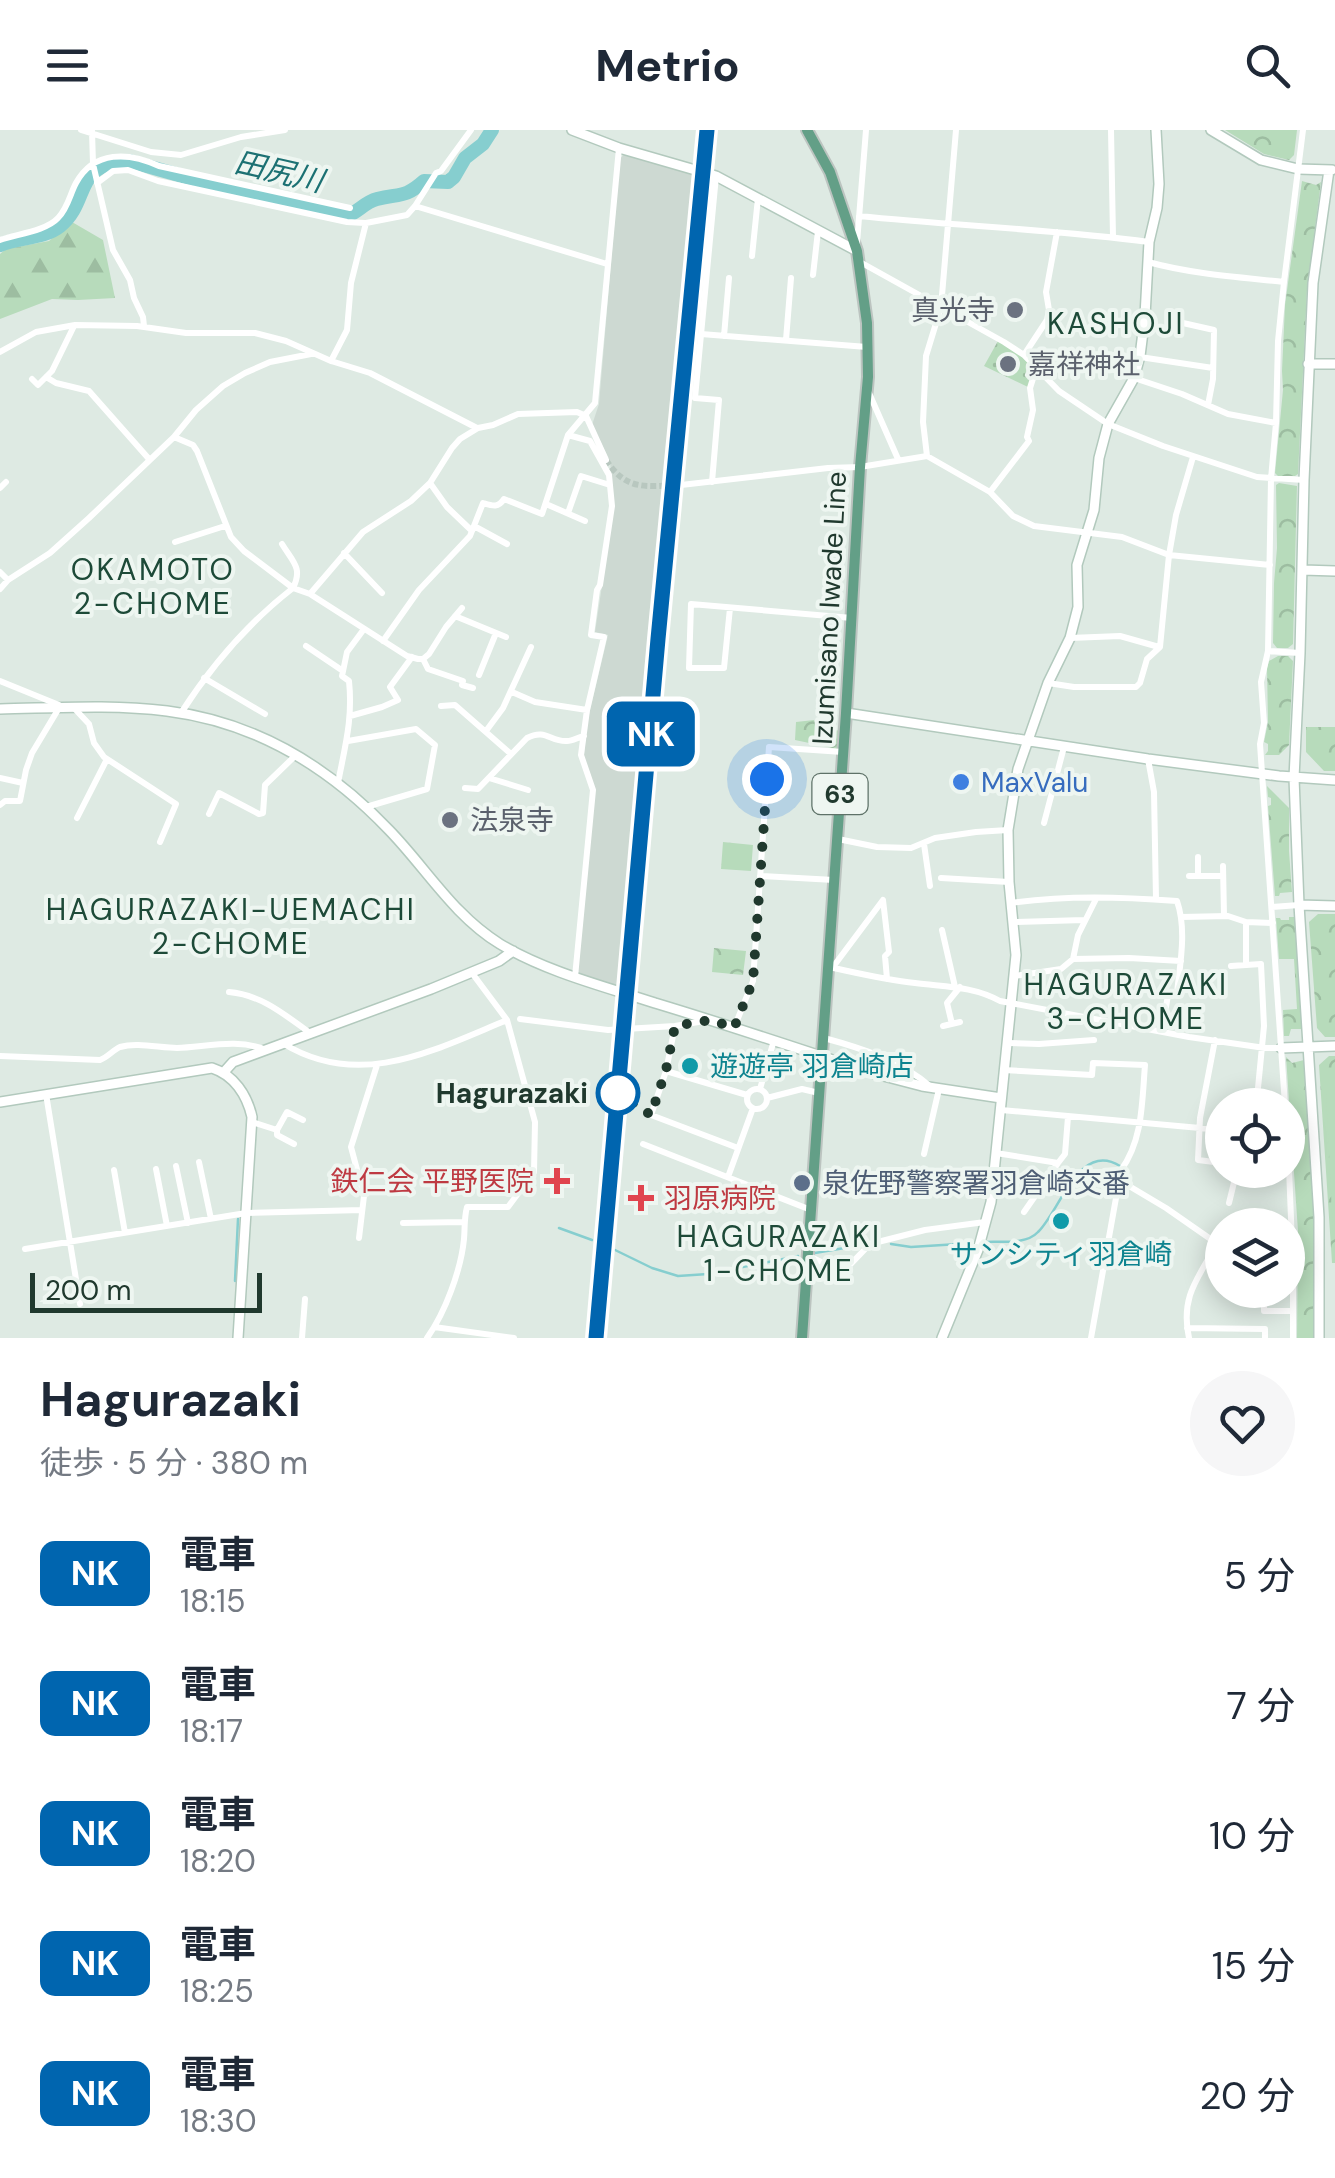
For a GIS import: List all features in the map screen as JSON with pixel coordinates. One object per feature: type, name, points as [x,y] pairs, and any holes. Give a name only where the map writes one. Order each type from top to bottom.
[{"type":"main road","name":"Izumisano Iwade Line","points":[[802,1338],[831,967],[867,387],[867,323],[858,256],[830,172],[807,130]]},
{"type":"street","points":[[81,130],[151,152],[181,155],[286,130]]},
{"type":"street","points":[[97,182],[112,171],[128,170],[170,184],[366,223],[394,219],[416,206],[470,130]]},
{"type":"street","points":[[572,130],[716,176],[758,198],[1024,355],[1059,391],[1108,424],[1258,478],[1304,480]]},
{"type":"street","points":[[858,256],[866,130]]},
{"type":"street","points":[[927,456],[922,422],[926,356],[941,307],[956,130]]},
{"type":"street","points":[[1111,130],[1114,237]]},
{"type":"street","points":[[942,1338],[978,1250],[991,1202],[1016,955],[1008,882],[1008,830],[1018,769],[1048,683],[1070,638],[1078,606],[1077,565],[1094,510],[1098,458],[1108,424],[1134,378],[1140,356],[1149,242],[1159,184],[1156,130]]},
{"type":"street","points":[[1211,130],[1260,160],[1298,169],[1332,170],[1313,283],[1294,778],[1298,905],[1319,1216],[1319,1338]]},
{"type":"street","points":[[1284,1088],[1260,744],[1264,723],[1261,682],[1268,651],[1278,341],[1303,130]]},
{"type":"street","points":[[92,132],[97,182],[113,250],[130,280],[144,326]]},
{"type":"street","points":[[383,641],[419,590],[473,528],[483,503],[494,507],[504,499],[542,514],[568,435],[595,403],[619,148]]},
{"type":"street","points":[[0,240],[51,224],[66,208],[84,172],[116,155],[350,208]]},
{"type":"street","points":[[712,482],[719,400],[694,398],[716,176]]},
{"type":"street","points":[[752,256],[758,198]]},
{"type":"street","points":[[416,206],[607,264]]},
{"type":"street","points":[[859,216],[1149,242]]},
{"type":"street","points":[[331,361],[347,330],[351,283],[366,223]]},
{"type":"street","points":[[813,275],[818,231]]},
{"type":"street","points":[[1024,355],[1047,320],[1046,292],[1058,232]]},
{"type":"street","points":[[1148,262],[1185,272],[1284,282]]},
{"type":"street","points":[[724,336],[729,278]]},
{"type":"street","points":[[786,340],[791,278]]},
{"type":"street","points":[[1174,321],[1214,330],[1214,368],[1208,405]]},
{"type":"street","points":[[32,379],[38,385],[52,371],[75,325]]},
{"type":"street","points":[[0,354],[36,332],[75,325],[144,326],[186,333],[255,332],[370,373],[478,428]]},
{"type":"street","points":[[701,334],[867,346]]},
{"type":"street","points":[[0,588],[50,553],[174,437],[206,400],[245,373],[270,362],[313,354]]},
{"type":"street","points":[[1140,356],[1214,368]]},
{"type":"street","points":[[1308,364],[1335,364]]},
{"type":"street","points":[[990,492],[1028,440],[1033,410],[1030,388],[1036,369]]},
{"type":"street","points":[[46,377],[89,391],[149,460]]},
{"type":"street","points":[[1134,378],[1228,414],[1276,423]]},
{"type":"street","points":[[867,387],[898,460]]},
{"type":"street","points":[[310,594],[362,532],[397,512],[430,483],[460,438],[478,428],[518,414],[577,412],[586,416],[606,460]]},
{"type":"street","points":[[568,435],[590,441],[609,475],[612,506],[591,635],[604,637],[581,755],[593,790],[575,977]]},
{"type":"street","points":[[174,437],[193,445],[197,451],[231,538],[293,588],[310,594],[412,657],[429,654],[462,608]]},
{"type":"street","points":[[681,485],[860,467],[927,456],[990,492],[1014,516],[1034,526],[1122,537],[1170,554],[1270,565]]},
{"type":"street","points":[[1048,683],[1074,687],[1140,683],[1147,660],[1160,647],[1176,515],[1192,457]]},
{"type":"street","points":[[568,513],[581,476],[610,485]]},
{"type":"street","points":[[430,483],[447,507],[473,528],[507,544]]},
{"type":"street","points":[[546,504],[585,521]]},
{"type":"street","points":[[175,542],[225,526]]},
{"type":"street","points":[[181,713],[216,662],[293,588],[299,576],[282,544]]},
{"type":"street","points":[[344,553],[382,593]]},
{"type":"street","points":[[1303,570],[1335,571]]},
{"type":"street","points":[[0,572],[8,580]]},
{"type":"street","points":[[730,608],[724,668],[689,668],[691,604],[852,618]]},
{"type":"street","points":[[455,616],[506,637]]},
{"type":"street","points":[[338,783],[350,716],[349,681],[342,676],[343,670],[347,652],[364,629]]},
{"type":"street","points":[[479,674],[496,633]]},
{"type":"street","points":[[1070,638],[1120,636],[1160,647]]},
{"type":"street","points":[[306,646],[343,670]]},
{"type":"street","points":[[486,731],[503,708],[531,647]]},
{"type":"street","points":[[1268,651],[1300,653]]},
{"type":"street","points":[[350,716],[398,700],[390,687],[412,657]]},
{"type":"street","points":[[423,658],[428,670],[473,688]]},
{"type":"street","points":[[204,678],[264,714]]},
{"type":"street","points":[[0,681],[66,708],[89,724],[94,743],[107,759],[176,804],[160,842]]},
{"type":"street","points":[[511,691],[535,702],[588,710]]},
{"type":"street","points":[[442,706],[456,705],[511,754]]},
{"type":"street","points":[[0,805],[20,801],[32,753],[66,708]]},
{"type":"street","points":[[0,709],[129,708],[181,713],[238,728],[297,754],[338,783],[392,833],[458,911],[513,951],[575,977],[872,1073],[1001,1098]]},
{"type":"street","points":[[846,713],[1263,774],[1335,780]]},
{"type":"street","points":[[348,741],[416,729],[435,745],[428,788],[366,807]]},
{"type":"street","points":[[465,788],[478,789],[534,734],[566,741],[584,736]]},
{"type":"street","points":[[1044,823],[1064,746]]},
{"type":"street","points":[[734,1028],[753,981],[769,747],[844,752]]},
{"type":"street","points":[[208,814],[219,794],[263,813],[265,785],[297,754]]},
{"type":"street","points":[[1148,758],[1155,807],[1156,900]]},
{"type":"street","points":[[77,818],[107,759]]},
{"type":"street","points":[[0,778],[24,783]]},
{"type":"street","points":[[488,778],[528,790]]},
{"type":"street","points":[[837,839],[895,848],[924,844],[935,838],[1008,830]]},
{"type":"street","points":[[924,844],[930,886]]},
{"type":"street","points":[[1198,857],[1193,876],[1223,876]]},
{"type":"street","points":[[1223,866],[1224,916]]},
{"type":"street","points":[[760,876],[835,880]]},
{"type":"street","points":[[941,878],[1008,882]]},
{"type":"street","points":[[1012,903],[1055,897],[1136,897],[1177,902],[1181,917],[1180,960],[1176,993],[1168,995],[1162,1031]]},
{"type":"street","points":[[1073,960],[1078,935],[1096,899]]},
{"type":"street","points":[[887,979],[883,900],[831,967],[887,979],[982,991],[1000,1001],[1263,1048],[1335,1046]]},
{"type":"street","points":[[1272,907],[1335,906]]},
{"type":"street","points":[[1181,917],[1224,916],[1273,923]]},
{"type":"street","points":[[1014,922],[1084,920]]},
{"type":"street","points":[[1246,922],[1246,965]]},
{"type":"street","points":[[942,930],[957,987],[948,1003],[952,1024]]},
{"type":"street","points":[[224,1072],[234,1062],[472,972],[513,951]]},
{"type":"street","points":[[1014,976],[1061,969],[1073,960],[1180,960]]},
{"type":"street","points":[[1231,966],[1262,964],[1263,1048],[1258,1088]]},
{"type":"street","points":[[426,1338],[450,1294],[464,1239],[467,1207],[508,1207],[534,1172],[535,1122],[507,1020],[472,972]]},
{"type":"street","points":[[230,992],[274,1005],[312,1034]]},
{"type":"street","points":[[520,1018],[608,1030],[711,1020]]},
{"type":"street","points":[[284,1044],[328,1063],[377,1065],[424,1055],[507,1020]]},
{"type":"street","points":[[675,1026],[651,1115],[738,1148]]},
{"type":"street","points":[[824,1038],[856,1047],[910,1071],[935,1088]]},
{"type":"street","points":[[760,1090],[774,1040]]},
{"type":"street","points":[[1007,1043],[1094,1040]]},
{"type":"street","points":[[1205,1161],[1198,1160],[1215,1040]]},
{"type":"street","points":[[0,1056],[100,1060],[116,1048],[128,1046],[253,1045],[267,1050]]},
{"type":"street","points":[[1003,1070],[1092,1075],[1093,1063],[1145,1065],[1140,1122],[1133,1153],[1121,1170],[1091,1338]]},
{"type":"street","points":[[359,1238],[364,1196],[351,1146],[377,1065]]},
{"type":"street","points":[[0,1102],[212,1068],[224,1072],[246,1098],[252,1122],[238,1338]]},
{"type":"street","points":[[666,1070],[747,1095]]},
{"type":"street","points":[[924,1154],[935,1088]]},
{"type":"street","points":[[752,1108],[762,1107],[767,1098],[802,1089],[820,1094]]},
{"type":"street","points":[[747,1095],[760,1090],[767,1098]]},
{"type":"street","points":[[46,1094],[80,1304]]},
{"type":"street","points":[[747,1095],[752,1108]]},
{"type":"street","points":[[728,1177],[752,1108]]},
{"type":"street","points":[[1000,1110],[1205,1128]]},
{"type":"street","points":[[294,1144],[277,1134],[277,1130],[287,1112],[303,1120]]},
{"type":"street","points":[[1024,1212],[1065,1154],[1068,1117]]},
{"type":"street","points":[[252,1122],[277,1130]]},
{"type":"street","points":[[643,1144],[812,1210]]},
{"type":"street","points":[[996,1153],[1058,1163]]},
{"type":"street","points":[[199,1162],[210,1219]]},
{"type":"street","points":[[176,1166],[188,1223]]},
{"type":"street","points":[[156,1169],[167,1226]]},
{"type":"street","points":[[114,1170],[124,1233]]},
{"type":"street","points":[[1119,1180],[1205,1234]]},
{"type":"street","points":[[1229,1203],[1233,1188]]},
{"type":"street","points":[[26,1249],[246,1213],[362,1210]]},
{"type":"street","points":[[403,1223],[463,1222]]},
{"type":"street","points":[[808,1256],[844,1271],[870,1244],[925,1230],[986,1222]]},
{"type":"street","points":[[1189,1338],[1187,1298],[1205,1270]]},
{"type":"street","points":[[302,1338],[306,1299]]},
{"type":"street","points":[[1264,1308],[1293,1310],[1293,1338]]},
{"type":"street","points":[[434,1328],[514,1338]]},
{"type":"street","points":[[1186,1328],[1265,1329],[1265,1338]]},
{"type":"shaded area","points":[[624,155],[701,177],[623,988],[578,971],[595,790],[584,756],[587,723],[608,635],[595,632],[614,506],[610,461],[592,425],[599,404],[620,158]]},
{"type":"green space","points":[[1225,130],[1297,130],[1294,155],[1289,160],[1264,154]]},
{"type":"green space","points":[[1302,181],[1316,185],[1321,182],[1307,290],[1298,474],[1278,476],[1275,473],[1283,390],[1285,305]]},
{"type":"green space","points":[[72,222],[103,240],[115,298],[52,299],[0,319],[0,254],[6,249],[49,241]]},
{"type":"green space","points":[[998,341],[1034,369],[1028,387],[984,366]]},
{"type":"green space","points":[[1279,483],[1297,486],[1293,644],[1288,648],[1277,648],[1273,643]]},
{"type":"green space","points":[[1288,656],[1293,661],[1289,745],[1279,755],[1265,755],[1267,668],[1269,661]]},
{"type":"green space","points":[[814,720],[817,728],[843,731],[842,750],[795,740],[796,722]]},
{"type":"green space","points":[[1306,727],[1335,727],[1335,771],[1324,771],[1306,752]]},
{"type":"green space","points":[[1267,786],[1289,808],[1292,892],[1279,896],[1275,896],[1268,806],[1271,798]]},
{"type":"green space","points":[[723,842],[753,845],[751,871],[721,869]]},
{"type":"green space","points":[[1318,914],[1335,914],[1335,1037],[1325,1037],[1317,1028],[1309,922]]},
{"type":"green space","points":[[1295,917],[1302,1029],[1291,1029],[1289,1036],[1284,1036],[1283,1010],[1297,1009],[1294,959],[1279,959],[1276,918]]},
{"type":"green space","points":[[714,948],[746,951],[743,975],[712,972]]},
{"type":"green space","points":[[1335,1056],[1335,1263],[1319,1065]]},
{"type":"green space","points":[[1286,1057],[1292,1063],[1304,1060],[1314,1220],[1314,1338],[1297,1338],[1297,1308],[1305,1308],[1305,1208],[1296,1208],[1295,1188],[1305,1188],[1305,1088],[1288,1088]]},
{"type":"green space","points":[[1335,1085],[1335,1233],[1333,1233],[1326,1094]]},
{"type":"waterway","name":"田尻川","points":[[0,245],[60,226],[70,216],[90,176],[111,163],[129,161],[347,216],[373,200],[406,193],[424,181],[448,182],[492,130]]},
{"type":"waterway","points":[[985,1242],[1013,1242],[1033,1236],[1082,1170],[1093,1162],[1120,1166]]},
{"type":"waterway","points":[[235,1281],[238,1219]]},
{"type":"waterway","points":[[559,1228],[592,1240]]},
{"type":"waterway","points":[[891,1244],[911,1247],[974,1243]]},
{"type":"waterway","points":[[815,1253],[862,1245]]},
{"type":"waterway","points":[[613,1249],[678,1276],[798,1256]]},
{"type":"tunnel","points":[[606,460],[622,478],[638,485],[681,485]]},
{"type":"railway","points":[[596,1338],[707,130]]},
{"type":"train","name":"NK","points":[[596,1338],[707,130]]},
{"type":"place","name":"真光寺","points":[[1015,310]]},
{"type":"place","name":"嘉祥神社","points":[[1008,364]]},
{"type":"place","name":"MaxValu","points":[[961,782]]},
{"type":"place","name":"法泉寺","points":[[450,820]]},
{"type":"place","name":"遊遊亭 羽倉崎店","points":[[690,1066]]},
{"type":"place","name":"Hagurazaki","points":[[618,1093]]},
{"type":"place","name":"鉄仁会 平野医院","points":[[557,1181]]},
{"type":"place","name":"泉佐野警察署羽倉崎交番","points":[[802,1183]]},
{"type":"place","name":"羽原病院","points":[[641,1198]]},
{"type":"place","name":"サンシティ羽倉崎","points":[[1061,1221]]},
{"type":"district","name":"KASHOJI","points":[[1116,324]]},
{"type":"district","name":"OKAMOTO 2-CHOME","points":[[153,587]]},
{"type":"district","name":"HAGURAZAKI-UEMACHI 2-CHOME","points":[[231,927]]},
{"type":"district","name":"HAGURAZAKI 3-CHOME","points":[[1126,1002]]},
{"type":"district","name":"HAGURAZAKI 1-CHOME","points":[[779,1254]]},
{"type":"route","points":[[618,1093],[651,1115],[675,1026],[711,1020],[734,1028],[753,981],[767,779]]}]
